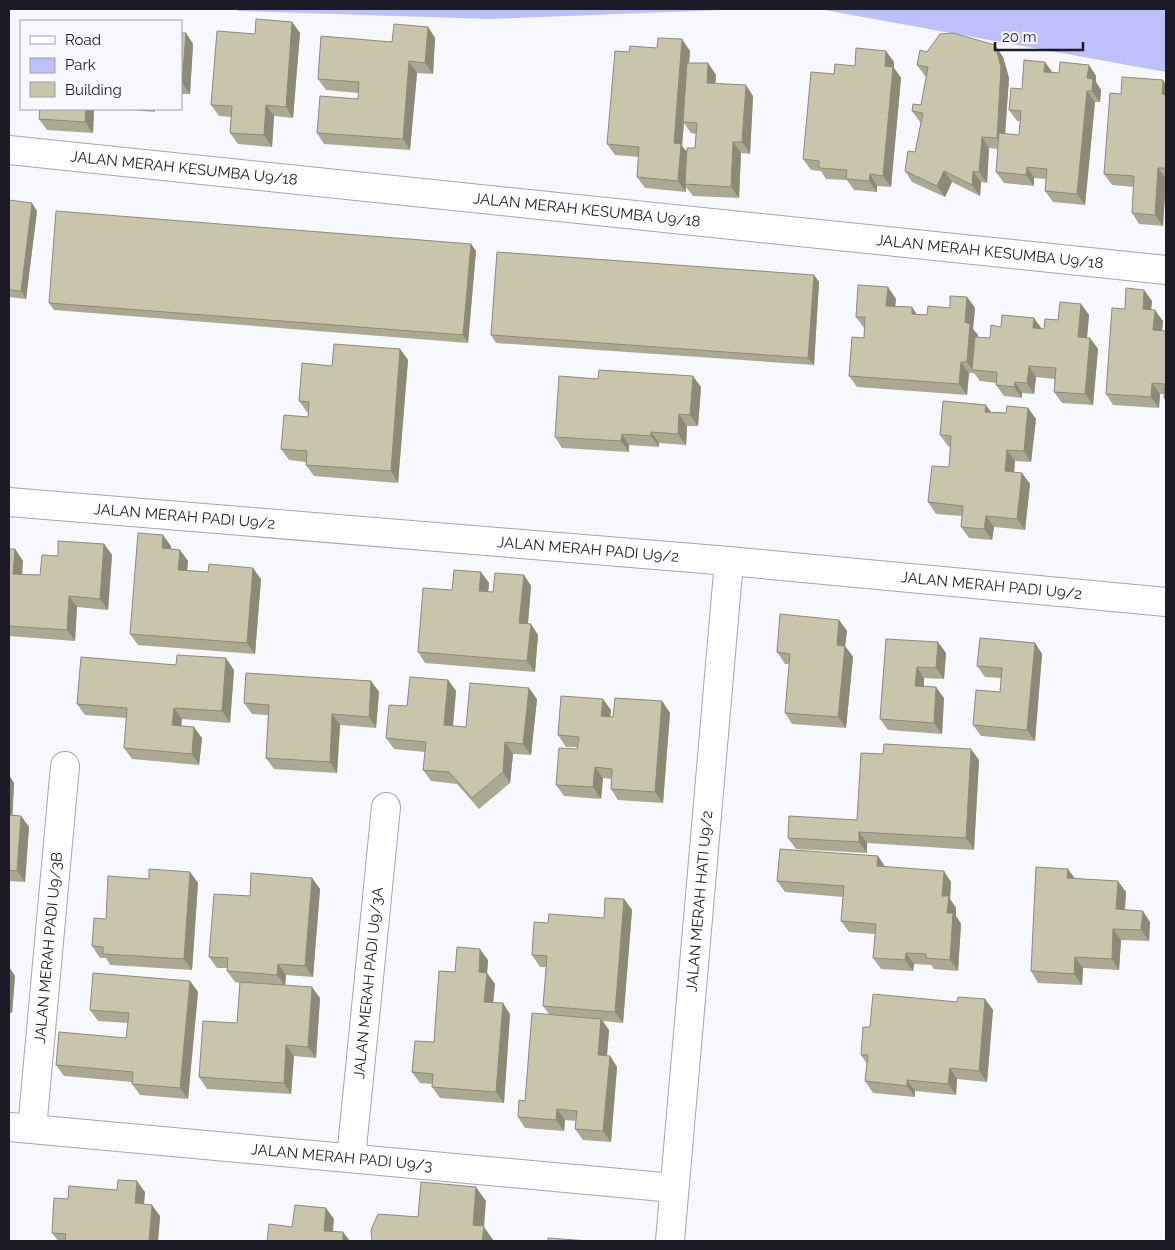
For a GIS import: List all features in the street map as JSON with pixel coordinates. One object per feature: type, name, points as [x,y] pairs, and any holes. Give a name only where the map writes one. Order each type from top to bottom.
[{"type":"street","name":"JALAN MERAH KESUMBA U9/18","points":[[9,150],[1166,270]]},
{"type":"street","name":"JALAN MERAH PADI U9/2","points":[[9,502],[729,561],[1166,602]]},
{"type":"street","name":"JALAN MERAH HATI U9/2","points":[[670,1241],[729,561]]},
{"type":"street","name":"JALAN MERAH PADI U9/3B","points":[[20,1128],[65,766]]},
{"type":"street","name":"JALAN MERAH PADI U9/3A","points":[[351,1158],[386,807]]},
{"type":"street","name":"JALAN MERAH PADI U9/3","points":[[20,1128],[674,1188]]},
{"type":"green space","points":[[234,9],[748,9],[491,19],[239,11]]},
{"type":"green space","points":[[819,9],[1166,9],[1166,72]]},
{"type":"building","points":[[256,19],[292,22],[286,107],[266,105],[264,135],[230,133],[232,106],[211,105],[217,31],[255,34]]},
{"type":"building","points":[[394,24],[428,27],[425,63],[409,61],[403,139],[317,133],[320,96],[358,99],[359,82],[318,79],[321,36],[392,42]]},
{"type":"building","points":[[182,33],[186,33],[182,83]]},
{"type":"building","points":[[953,33],[995,45],[1001,67],[997,138],[982,137],[979,172],[973,171],[972,185],[944,171],[937,186],[905,171],[908,151],[915,152],[923,113],[912,111],[913,104],[921,105],[928,67],[917,65],[920,50],[927,52],[940,34]]},
{"type":"building","points":[[658,38],[682,39],[674,143],[681,144],[678,181],[637,177],[639,147],[607,144],[615,51],[629,52],[630,46],[657,48]]},
{"type":"building","points":[[856,48],[886,51],[885,66],[893,67],[883,176],[870,174],[869,181],[846,179],[847,170],[819,168],[819,161],[803,159],[811,72],[834,74],[835,64],[855,66]]},
{"type":"building","points":[[1024,60],[1045,62],[1044,72],[1059,73],[1060,62],[1089,65],[1087,78],[1093,79],[1092,91],[1087,91],[1077,194],[1045,191],[1047,169],[1027,167],[1026,175],[996,172],[999,133],[1019,135],[1021,111],[1009,110],[1011,88],[1022,89]]},
{"type":"building","points":[[687,63],[708,63],[707,83],[746,85],[742,142],[733,142],[731,187],[685,184],[687,148],[695,148],[697,123],[683,122]]},
{"type":"building","points":[[1122,77],[1163,80],[1162,94],[1166,95],[1166,168],[1158,168],[1155,215],[1132,213],[1134,176],[1104,174],[1110,93],[1121,94]]},
{"type":"building","points":[[40,110],[86,110],[85,122],[39,119]]},
{"type":"building","points":[[9,200],[32,203],[21,291],[9,290]]},
{"type":"building","points":[[56,211],[471,244],[463,335],[49,303]]},
{"type":"building","points":[[497,252],[814,275],[808,358],[491,335]]},
{"type":"building","points":[[858,285],[888,287],[886,306],[912,307],[912,314],[927,315],[928,306],[950,308],[950,296],[967,297],[965,322],[970,324],[967,362],[961,362],[959,384],[849,376],[852,337],[864,338],[865,317],[856,317]]},
{"type":"building","points":[[1126,288],[1144,290],[1143,309],[1155,310],[1153,330],[1166,331],[1166,398],[1164,398],[1165,384],[1152,383],[1151,397],[1106,394],[1112,308],[1125,309]]},
{"type":"building","points":[[1060,302],[1081,304],[1078,337],[1090,338],[1085,394],[1054,392],[1056,368],[1029,366],[1027,383],[1015,382],[1014,387],[996,385],[997,372],[972,370],[975,337],[990,338],[991,325],[1001,327],[1002,315],[1034,318],[1033,328],[1044,329],[1045,319],[1058,320]]},
{"type":"building","points":[[334,344],[400,349],[391,471],[306,465],[307,451],[281,449],[284,415],[308,417],[309,402],[299,401],[302,363],[332,366]]},
{"type":"building","points":[[599,370],[693,376],[690,415],[679,414],[678,434],[651,432],[651,436],[622,434],[621,441],[555,437],[559,376],[598,379]]},
{"type":"building","points":[[943,401],[986,405],[985,412],[1006,413],[1007,406],[1028,408],[1024,451],[1007,450],[1005,471],[1022,473],[1017,519],[986,516],[984,529],[961,527],[963,506],[928,502],[932,466],[949,467],[951,436],[940,435]]},
{"type":"building","points":[[138,533],[163,535],[162,548],[180,550],[178,570],[208,572],[209,564],[253,568],[247,643],[130,634]]},
{"type":"building","points":[[58,541],[104,544],[100,599],[69,596],[67,630],[9,626],[9,549],[15,549],[13,574],[40,575],[42,555],[58,556]]},
{"type":"building","points":[[454,570],[481,572],[479,591],[493,592],[495,573],[524,575],[519,623],[531,624],[527,661],[418,652],[423,588],[452,590]]},
{"type":"building","points":[[780,614],[839,620],[837,645],[845,646],[838,717],[785,713],[790,654],[777,652]]},
{"type":"building","points":[[980,638],[1035,643],[1027,730],[973,725],[976,690],[1000,692],[1002,668],[977,666]]},
{"type":"building","points":[[886,639],[938,642],[936,668],[917,667],[915,686],[936,687],[934,723],[880,719]]},
{"type":"building","points":[[177,655],[226,658],[222,711],[174,708],[172,725],[194,727],[192,754],[124,748],[127,708],[77,704],[81,657],[176,665]]},
{"type":"building","points":[[246,673],[371,681],[369,717],[332,714],[330,762],[266,758],[269,705],[244,703]]},
{"type":"building","points":[[410,677],[448,680],[444,725],[466,727],[470,683],[529,688],[523,744],[505,742],[503,772],[472,798],[449,772],[423,770],[426,742],[386,738],[389,705],[407,706]]},
{"type":"building","points":[[561,696],[603,699],[601,716],[613,717],[615,698],[662,701],[655,792],[611,789],[612,769],[595,767],[593,787],[556,785],[559,748],[577,749],[579,737],[558,735]]},
{"type":"building","points":[[884,744],[971,749],[966,838],[859,832],[859,842],[788,838],[789,816],[857,820],[861,753],[883,754]]},
{"type":"building","points":[[9,815],[21,816],[17,871],[9,870]]},
{"type":"building","points":[[780,849],[878,856],[877,866],[944,871],[942,896],[949,896],[947,913],[953,913],[950,960],[926,958],[926,954],[906,953],[905,960],[873,958],[876,924],[841,921],[844,886],[777,881]]},
{"type":"building","points":[[1036,867],[1068,869],[1067,878],[1118,881],[1116,909],[1143,911],[1141,930],[1113,929],[1112,959],[1075,957],[1074,974],[1031,971]]},
{"type":"building","points":[[149,869],[190,872],[184,959],[103,954],[103,947],[92,946],[94,918],[106,919],[108,876],[149,879]]},
{"type":"building","points":[[251,873],[312,878],[305,966],[278,964],[277,975],[227,971],[228,958],[209,957],[214,894],[250,896]]},
{"type":"building","points":[[605,898],[624,899],[615,1012],[543,1006],[547,956],[532,955],[534,922],[548,923],[549,914],[604,918]]},
{"type":"building","points":[[457,947],[480,949],[479,972],[487,973],[484,1002],[503,1003],[496,1092],[432,1087],[433,1074],[412,1072],[415,1041],[434,1042],[439,971],[455,972]]},
{"type":"building","points":[[93,973],[190,981],[180,1088],[132,1084],[133,1072],[56,1065],[59,1032],[126,1038],[129,1013],[90,1010]]},
{"type":"building","points":[[240,982],[312,987],[308,1047],[286,1045],[284,1083],[199,1077],[203,1021],[237,1023]]},
{"type":"building","points":[[873,994],[957,1002],[958,997],[985,999],[979,1071],[950,1068],[948,1084],[907,1080],[907,1086],[865,1081],[868,1055],[861,1055],[863,1027],[870,1027]]},
{"type":"building","points":[[532,1013],[601,1019],[598,1055],[610,1056],[603,1131],[575,1129],[577,1111],[557,1109],[556,1120],[518,1117],[519,1100],[525,1101]]},
{"type":"building","points":[[118,1180],[137,1181],[135,1203],[152,1205],[149,1241],[65,1241],[66,1234],[52,1233],[54,1198],[68,1199],[69,1186],[117,1190]]},
{"type":"building","points":[[421,1182],[476,1187],[473,1225],[484,1226],[482,1241],[372,1241],[371,1230],[378,1214],[418,1217]]},
{"type":"building","points":[[295,1205],[326,1208],[324,1231],[343,1232],[343,1241],[267,1241],[269,1224],[292,1227]]},
{"type":"building","points":[[548,1238],[589,1241],[548,1241]]}]
